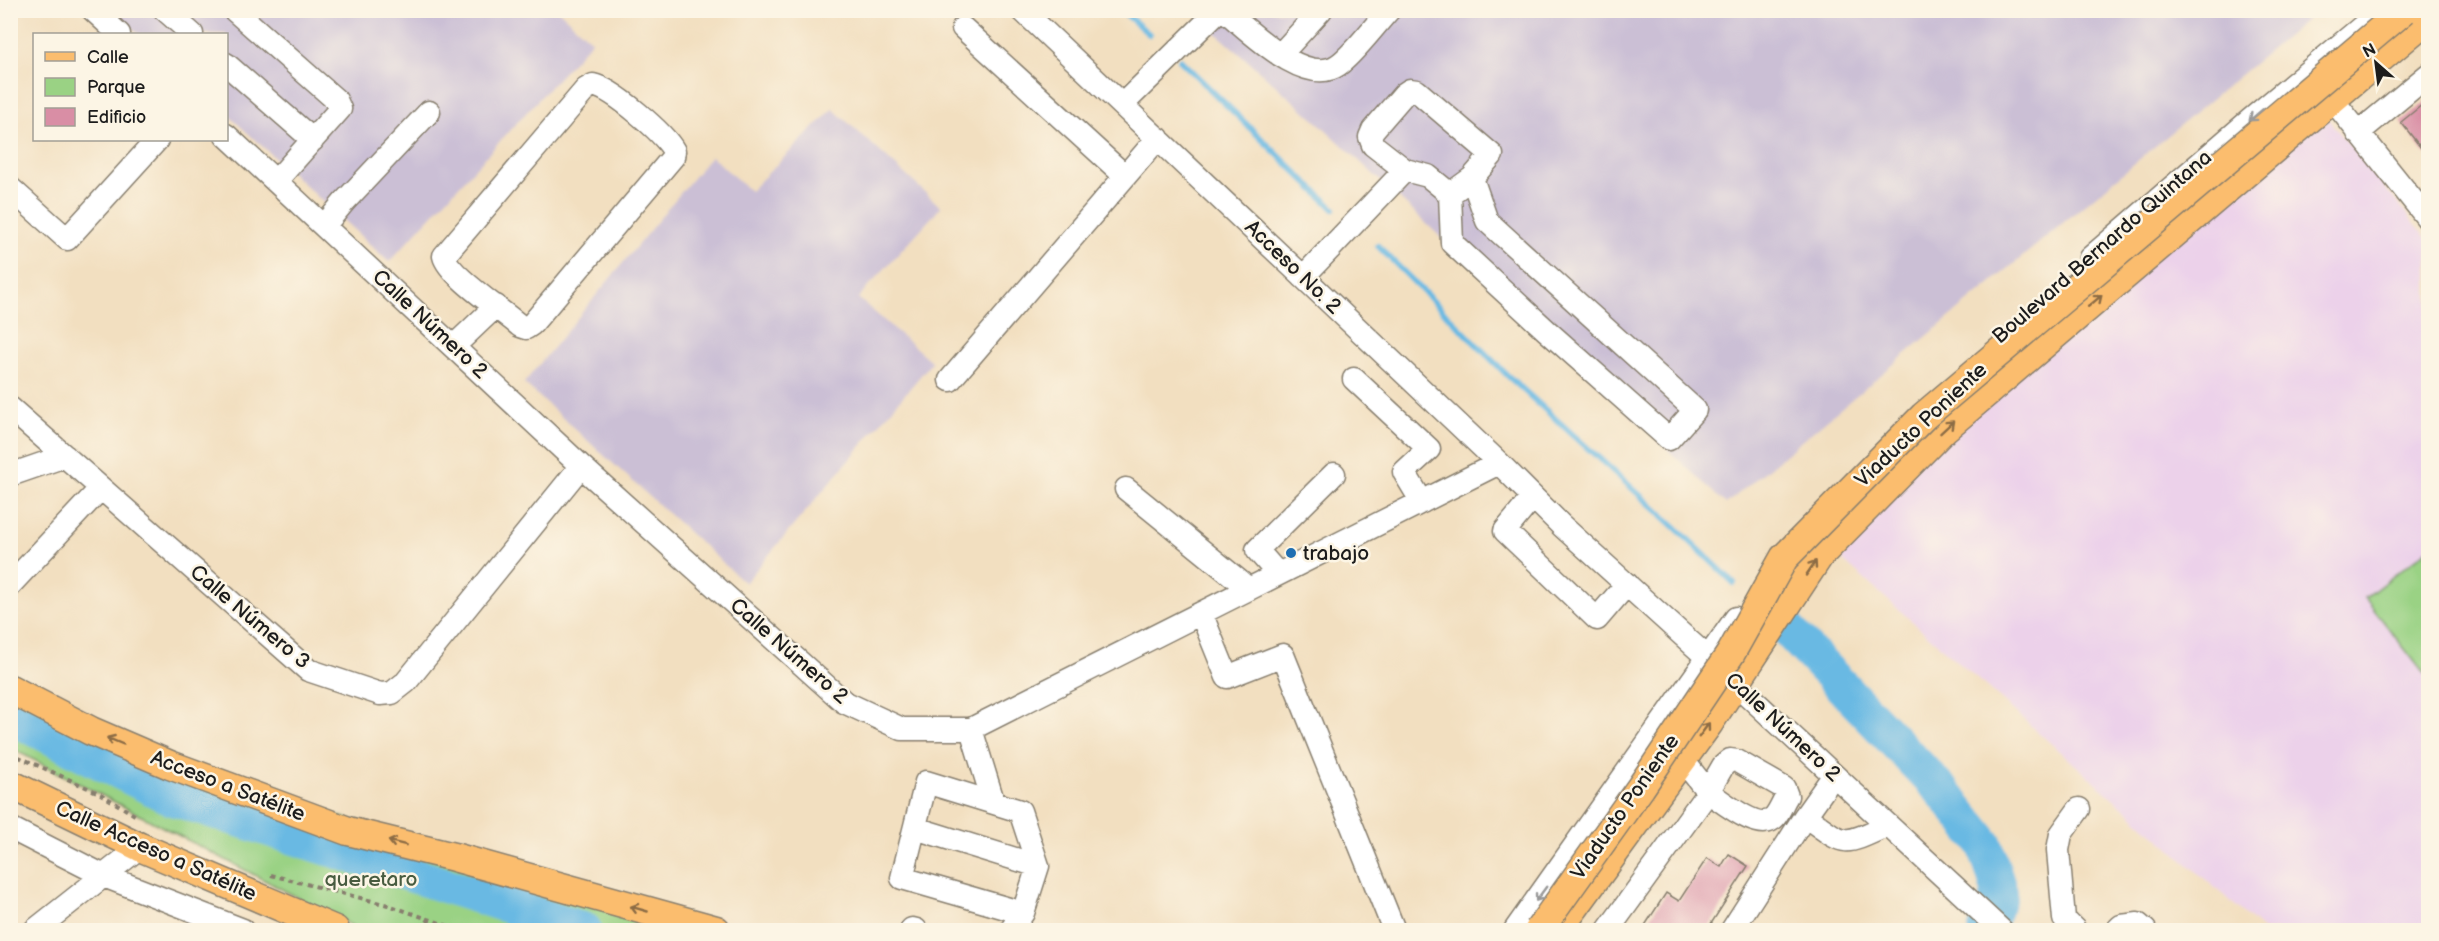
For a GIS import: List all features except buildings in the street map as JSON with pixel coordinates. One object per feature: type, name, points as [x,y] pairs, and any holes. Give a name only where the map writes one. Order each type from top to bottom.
[{"type":"main road","name":"Viaducto Poniente","points":[[1539,930],[1641,787],[1731,653],[1784,558],[1924,416],[2404,10]]},
{"type":"main road","name":"Boulevard Bernardo Quintana","points":[[1558,930],[1709,723],[1819,556],[1945,428],[2428,18]]},
{"type":"main road","name":"Acceso a Satélite","points":[[10,689],[91,731],[201,777],[348,831],[454,857],[716,930]]},
{"type":"main road","name":"Calle Acceso a Satélite","points":[[10,784],[144,835],[334,930]]},
{"type":"street","points":[[93,10],[118,33]]},
{"type":"street","points":[[165,10],[191,33]]},
{"type":"street","points":[[234,10],[338,104],[340,109],[276,181]]},
{"type":"street","name":"Acceso No. 2","points":[[1022,10],[1499,463],[1562,526]]},
{"type":"street","points":[[1122,105],[1221,10],[1296,65],[1319,71],[1338,65],[1389,10]]},
{"type":"street","points":[[1280,55],[1321,10]]},
{"type":"street","name":"Boulevard Bernardo Quintana","points":[[1515,930],[1714,653],[1769,567],[1865,459],[1987,347],[2250,120],[2382,10]]},
{"type":"street","points":[[963,27],[1125,176]]},
{"type":"street","points":[[228,66],[313,140]]},
{"type":"street","points":[[2358,133],[2428,75]]},
{"type":"street","points":[[593,85],[600,86],[622,101],[672,146],[673,157],[532,324],[526,328],[520,326],[496,306],[463,281],[446,264],[444,256],[586,89],[593,85]]},
{"type":"street","points":[[1450,194],[1472,178],[1492,155],[1417,91],[1410,90],[1373,130],[1370,137],[1373,145],[1405,170],[1428,176],[1450,194],[1452,243],[1669,439],[1695,410],[1487,221],[1472,178]]},
{"type":"street","points":[[2332,99],[2428,219]]},
{"type":"street","points":[[324,226],[429,112]]},
{"type":"street","name":"Calle Número 2","points":[[228,137],[581,466],[844,702],[902,729],[971,729],[1499,463]]},
{"type":"street","points":[[950,380],[1158,138]]},
{"type":"street","points":[[10,188],[67,239],[156,141]]},
{"type":"street","points":[[1303,277],[1405,170]]},
{"type":"street","points":[[454,346],[496,306]]},
{"type":"street","points":[[1354,380],[1429,449],[1404,472],[1422,502]]},
{"type":"street","name":"Calle Número 3","points":[[10,408],[308,669],[380,694],[392,693],[406,682],[581,466]]},
{"type":"street","points":[[10,475],[65,456]]},
{"type":"street","points":[[1278,574],[1257,549],[1334,474]]},
{"type":"street","points":[[10,585],[101,488]]},
{"type":"street","points":[[1126,489],[1249,589]]},
{"type":"street","points":[[1533,497],[1505,531],[1597,619],[1627,584]]},
{"type":"street","name":"Calle Número 2","points":[[1562,526],[1627,584],[1714,653],[1734,682],[2001,930]]},
{"type":"street","points":[[1201,613],[1227,677],[1283,655],[1394,930]]},
{"type":"street","points":[[971,729],[993,801]]},
{"type":"street","points":[[1608,930],[1708,792],[1682,759]]},
{"type":"street","points":[[1732,930],[1834,775]]},
{"type":"street","points":[[926,782],[1020,811],[1038,866],[1017,922],[903,879],[915,828],[926,782]]},
{"type":"street","points":[[2075,930],[2064,919],[2058,850],[2061,834],[2079,809]]},
{"type":"street","points":[[1805,816],[1839,841],[1853,841],[1888,825]]},
{"type":"street","points":[[10,828],[104,876],[243,930]]},
{"type":"street","points":[[915,828],[1038,866]]},
{"type":"street","points":[[35,930],[104,876],[144,835]]},
{"type":"street","points":[[2117,930],[2121,926],[2138,924],[2145,930]]},
{"type":"path","points":[[10,753],[99,793],[144,835]]},
{"type":"path","points":[[264,873],[388,904],[460,930]]},
{"type":"path","points":[[427,919],[436,930]]},
{"type":"shaded area","points":[[113,11],[559,11],[592,41],[389,262],[228,115],[228,33],[138,33]]},
{"type":"shaded area","points":[[1191,11],[2317,11],[1726,504],[1323,127]]},
{"type":"shaded area","points":[[833,109],[941,207],[858,298],[932,362],[745,583],[524,383],[711,156],[750,191]]},
{"type":"shaded area","points":[[2323,113],[2428,240],[2428,930],[2263,930],[1831,550],[1921,456]]},
{"type":"green space","points":[[2428,549],[2428,672],[2425,675],[2365,598]]},
{"type":"green space","name":"queretaro","points":[[10,671],[192,773],[727,930],[360,930],[11,748]]},
{"type":"waterway","points":[[1121,10],[1149,34]]},
{"type":"waterway","points":[[1180,60],[1334,209]]},
{"type":"waterway","points":[[1378,246],[1508,376],[1734,583]]},
{"type":"waterway","points":[[1785,627],[1943,792],[1985,845],[2000,893],[1986,930]]},
{"type":"waterway","points":[[10,716],[170,797],[584,930]]},
{"type":"place","name":"trabajo","points":[[1291,553]]}]
